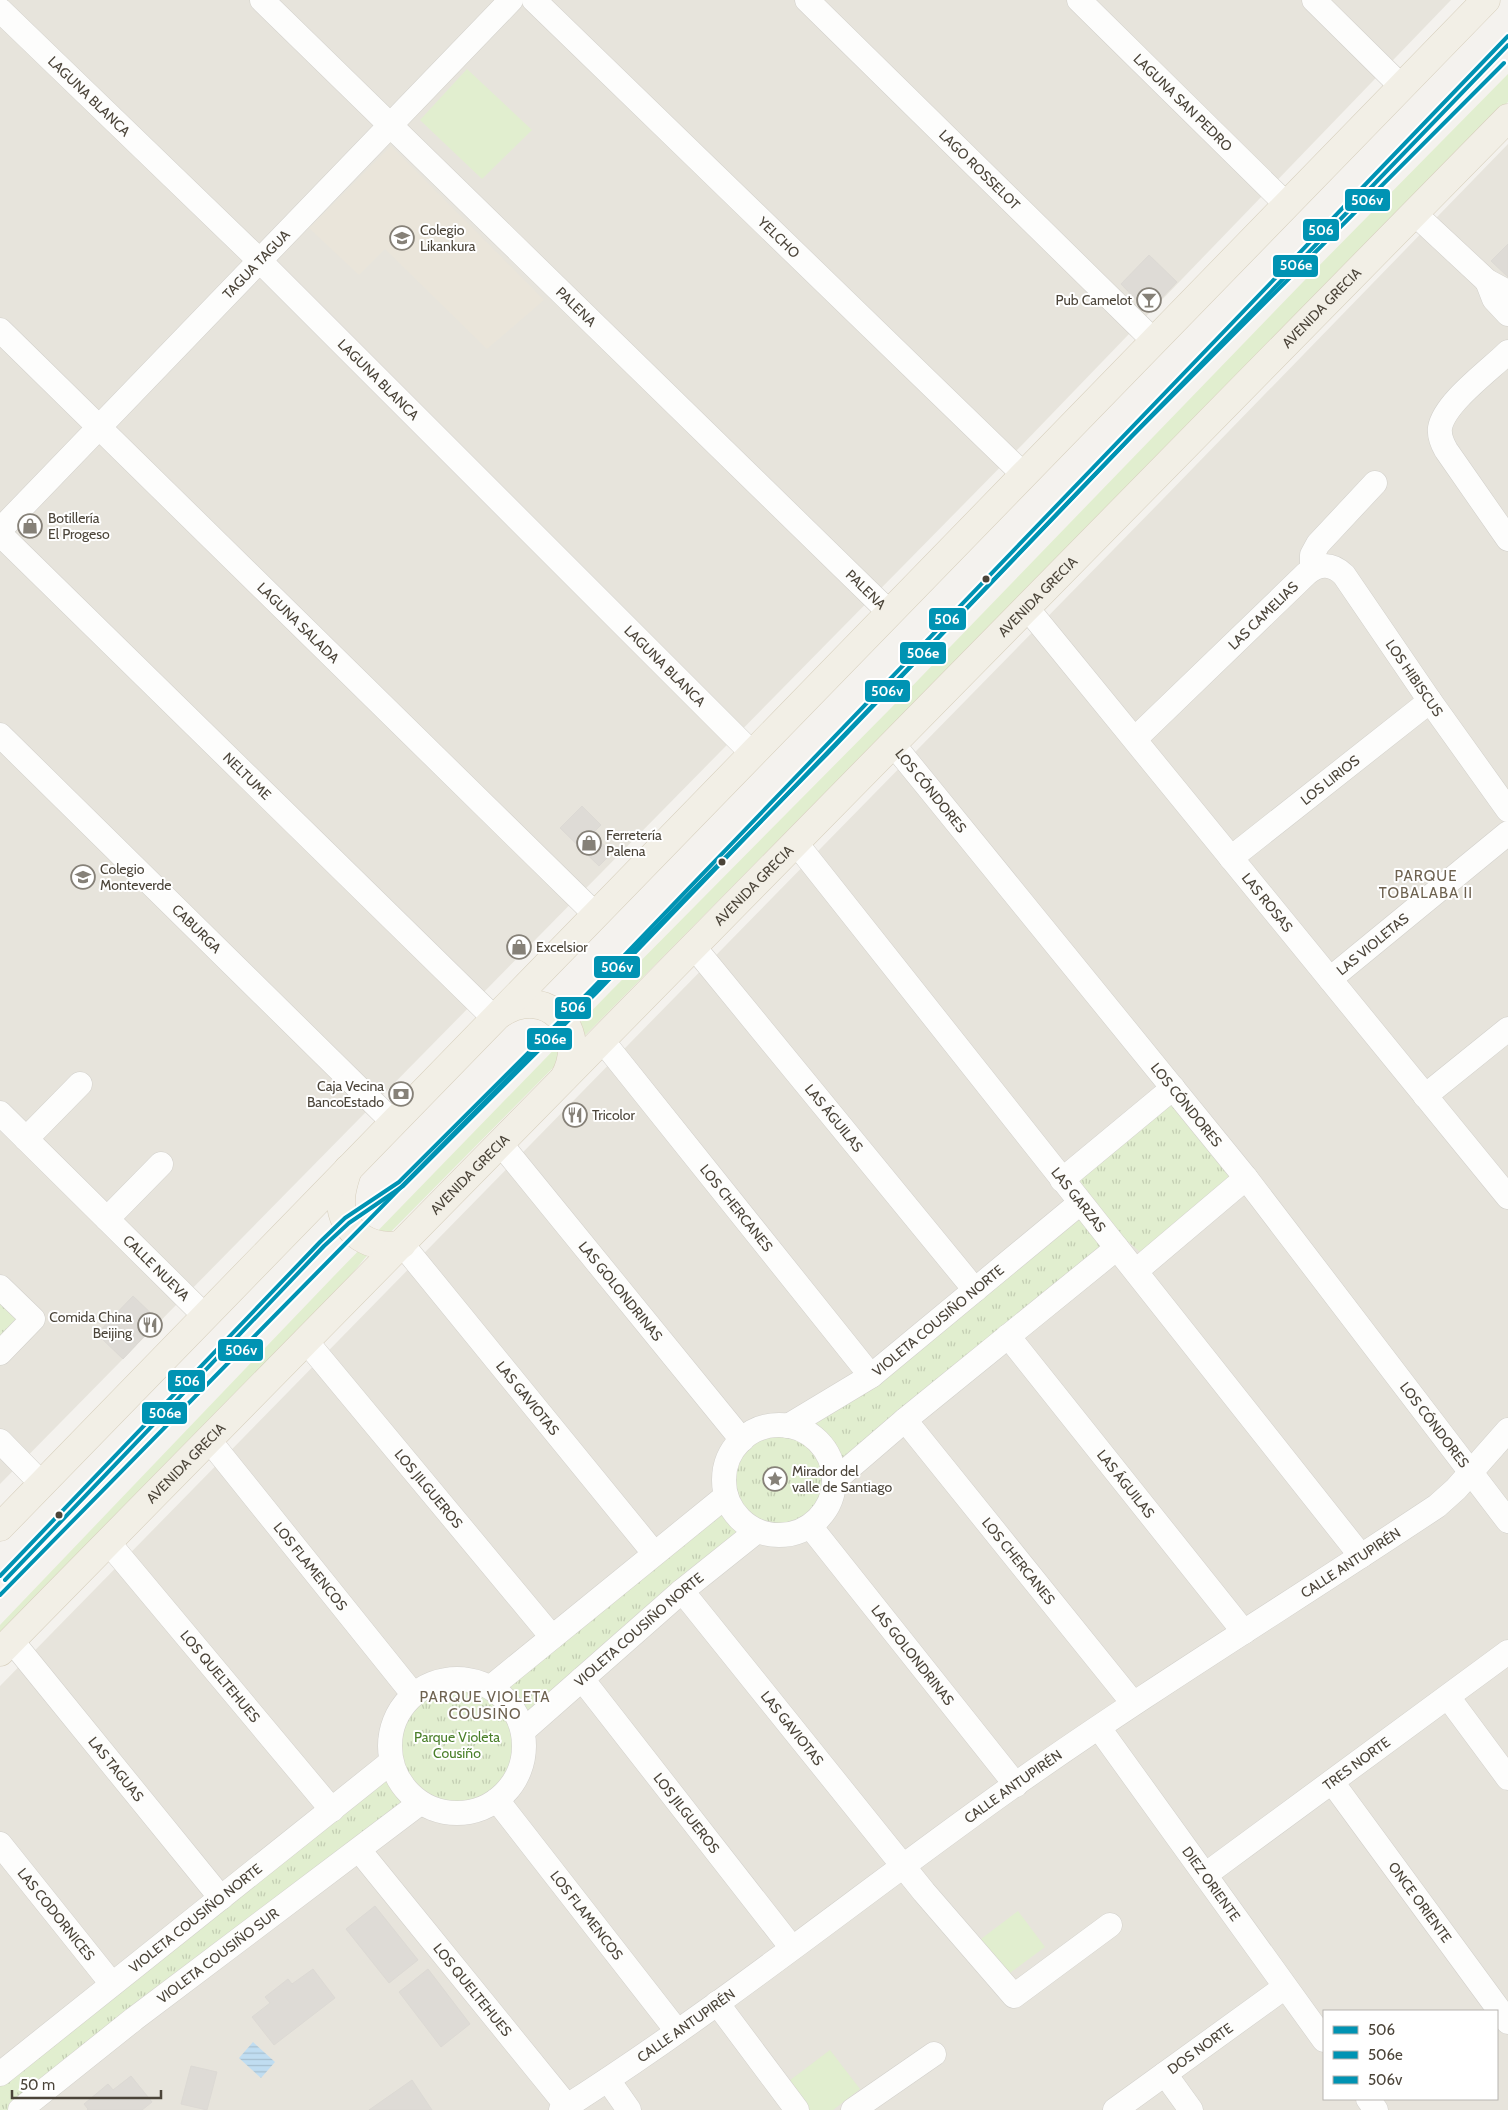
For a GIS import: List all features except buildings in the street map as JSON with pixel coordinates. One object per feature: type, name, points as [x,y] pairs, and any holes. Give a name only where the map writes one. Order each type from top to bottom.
[{"type":"main road","points":[[0,1527],[1484,1]]},
{"type":"main road","name":"AVENIDA GRECIA","points":[[6,1647],[1508,118]]},
{"type":"main road","points":[[495,1019],[509,1008],[526,1004],[534,1004],[550,1009],[562,1019],[571,1033],[573,1057],[564,1078],[555,1088]]},
{"type":"main road","points":[[348,1169],[341,1199],[342,1212],[349,1226],[360,1237],[370,1242],[390,1246],[402,1244]]},
{"type":"street","name":"PALENA","points":[[262,0],[889,612]]},
{"type":"street","name":"TAGUA TAGUA","points":[[0,530],[511,0]]},
{"type":"street","name":"YELCHO","points":[[534,0],[1024,474]]},
{"type":"street","name":"LAGO ROSSELOT","points":[[807,0],[1154,341]]},
{"type":"street","name":"LAGUNA SAN PEDRO","points":[[1079,0],[1287,204]]},
{"type":"street","points":[[1314,0],[1402,86]]},
{"type":"street","name":"LAGUNA BLANCA","points":[[0,10],[260,261],[752,753]]},
{"type":"street","points":[[1414,213],[1498,287],[1494,299],[1508,314]]},
{"type":"street","name":"LAGUNA SALADA","points":[[0,330],[595,914]]},
{"type":"street","points":[[1508,352],[1452,406],[1442,420],[1440,435],[1446,450],[1508,539]]},
{"type":"street","points":[[1312,569],[1312,555],[1318,544],[1375,483]]},
{"type":"street","name":"NELTUME","points":[[0,534],[495,1019]]},
{"type":"street","name":"LOS HIBISCUS","points":[[1312,569],[1320,566],[1333,566],[1344,575],[1430,701],[1508,810]]},
{"type":"street","name":"LAS CAMELIAS","points":[[1135,739],[1312,569]]},
{"type":"street","name":"LAS ROSAS","points":[[1027,608],[1508,1197]]},
{"type":"street","name":"LOS LIRIOS","points":[[1231,858],[1430,701]]},
{"type":"street","name":"CABURGA","points":[[0,735],[393,1122]]},
{"type":"street","name":"LOS CÓNDORES","points":[[893,744],[1246,1178],[1508,1521]]},
{"type":"street","name":"LAS VIOLETAS","points":[[1330,979],[1508,833]]},
{"type":"street","name":"LAS GARZAS","points":[[796,843],[1361,1556]]},
{"type":"street","name":"LAS ÁGUILAS","points":[[694,947],[975,1290]]},
{"type":"street","points":[[1425,1096],[1508,1029]]},
{"type":"street","name":"LOS CHERCANES","points":[[602,1040],[871,1376]]},
{"type":"street","points":[[26,1139],[80,1084]]},
{"type":"street","points":[[1062,1180],[1173,1088]]},
{"type":"street","name":"CALLE NUEVA","points":[[0,1113],[205,1316]]},
{"type":"street","name":"LAS GOLONDRINAS","points":[[500,1144],[742,1440]]},
{"type":"street","points":[[107,1219],[160,1164]]},
{"type":"street","points":[[1136,1271],[1246,1178]]},
{"type":"street","name":"VIOLETA COUSIÑO NORTE","points":[[788,1426],[871,1376],[1080,1202]]},
{"type":"street","name":"LAS GAVIOTAS","points":[[402,1244],[654,1553]]},
{"type":"street","points":[[834,1481],[905,1420],[1117,1248]]},
{"type":"street","points":[[0,1287],[33,1319],[0,1353]]},
{"type":"street","name":"LAS ÁGUILAS","points":[[1008,1336],[1244,1632]]},
{"type":"street","name":"LOS JILGUEROS","points":[[306,1341],[552,1637]]},
{"type":"street","name":"LOS CHERCANES","points":[[905,1420],[1133,1703]]},
{"type":"street","points":[[771,1426],[788,1426],[803,1430],[816,1439],[826,1451],[833,1466],[834,1481],[831,1499],[823,1514],[810,1526],[793,1534],[775,1535],[757,1531],[743,1522],[733,1510],[726,1496],[724,1481],[726,1466],[732,1452],[742,1440],[755,1431],[771,1426]]},
{"type":"street","name":"CALLE ANTUPIRÉN","points":[[564,2108],[608,2080],[717,2003],[1016,1785],[1133,1703],[1437,1506],[1471,1472],[1508,1430]]},
{"type":"street","name":"LOS FLAMENCOS","points":[[209,1440],[413,1694]]},
{"type":"street","points":[[0,1441],[42,1484]]},
{"type":"street","points":[[491,1687],[726,1496]]},
{"type":"street","name":"LAS GOLONDRINAS","points":[[810,1526],[1016,1785]]},
{"type":"street","name":"VIOLETA COUSIÑO NORTE","points":[[523,1731],[682,1592],[757,1531]]},
{"type":"street","name":"LOS QUELTEHUES","points":[[108,1542],[332,1810]]},
{"type":"street","name":"LAS GAVIOTAS","points":[[682,1592],[904,1866],[1014,1996],[1110,1925]]},
{"type":"street","name":"LAS TAGUAS","points":[[6,1647],[221,1898]]},
{"type":"street","name":"TRES NORTE","points":[[1205,1875],[1508,1652]]},
{"type":"street","points":[[465,1678],[491,1687],[512,1706],[523,1731],[524,1757],[515,1781],[497,1800],[473,1812],[446,1813],[420,1803],[401,1786],[391,1762],[392,1725],[413,1694],[437,1680],[465,1678]]},
{"type":"street","name":"LOS JILGUEROS","points":[[582,1679],[792,1948]]},
{"type":"street","points":[[1448,1697],[1508,1778]]},
{"type":"street","name":"DIEZ ORIENTE","points":[[1099,1728],[1323,2039]]},
{"type":"street","name":"VIOLETA COUSIÑO NORTE","points":[[2,2069],[391,1762]]},
{"type":"street","name":"ONCE ORIENTE","points":[[1332,1782],[1508,2022]]},
{"type":"street","name":"LOS FLAMENCOS","points":[[497,1800],[677,2031]]},
{"type":"street","name":"VIOLETA COUSIÑO SUR","points":[[20,2110],[134,2019],[420,1803]]},
{"type":"street","name":"LAS CODORNICES","points":[[0,1844],[112,1984]]},
{"type":"street","name":"LOS QUELTEHUES","points":[[359,1850],[564,2108]]},
{"type":"street","name":"DOS NORTE","points":[[1115,2110],[1285,1987]]},
{"type":"street","points":[[717,2003],[797,2110]]},
{"type":"street","points":[[853,2110],[934,2054]]},
{"type":"street","points":[[1165,2074],[1191,2110]]},
{"type":"street","points":[[608,2080],[629,2110]]},
{"type":"shaded area","points":[[0,0],[1451,0],[1022,445],[0,1484]]},
{"type":"shaded area","points":[[1508,144],[1508,2110],[0,2110],[0,1686],[1162,500]]},
{"type":"shaded area","name":"Colegio Likankura","points":[[391,146],[544,300],[487,349],[385,249],[359,275],[309,228]]},
{"type":"green space","points":[[467,69],[532,130],[482,179],[420,120]]},
{"type":"green space","points":[[1508,74],[1508,102],[365,1258],[291,1348],[0,1643],[0,1625],[333,1277],[609,993],[891,708],[1302,283]]},
{"type":"green space","name":"Parque Violeta Cousiño","points":[[1171,1095],[1238,1176],[1140,1252],[1124,1238],[827,1481],[826,1493],[821,1507],[807,1521],[798,1525],[779,1528],[759,1525],[516,1733],[516,1756],[513,1767],[500,1787],[491,1794],[470,1804],[458,1806],[435,1802],[424,1797],[17,2110],[0,2110],[0,2079],[398,1761],[398,1729],[415,1702],[437,1688],[463,1685],[488,1693],[732,1494],[731,1480],[733,1468],[743,1448],[751,1441],[773,1433],[787,1432],[1089,1203],[1075,1180]]},
{"type":"green space","points":[[0,1295],[26,1321],[0,1347]]},
{"type":"green space","points":[[1018,1911],[1045,1947],[1003,1978],[977,1942]]},
{"type":"green space","points":[[830,2050],[860,2089],[833,2110],[806,2110],[785,2084]]},
{"type":"water","points":[[253,2042],[275,2062],[261,2078],[239,2058]]},
{"type":"transit line","name":"506","points":[[0,1576],[320,1242],[345,1218],[399,1182],[592,989],[1508,36]]},
{"type":"transit line","name":"506e","points":[[5,1580],[324,1246],[349,1223],[403,1186],[596,993],[1508,45]]},
{"type":"transit line","name":"506v","points":[[0,1595],[827,754],[1132,436],[1504,63]]},
{"type":"place","name":"Colegio Likankura","points":[[402,238]]},
{"type":"place","name":"Pub Camelot","points":[[1149,300]]},
{"type":"place","name":"Botillería El Progeso","points":[[30,526]]},
{"type":"place","name":"Ferretería Palena","points":[[589,843]]},
{"type":"place","name":"Colegio Monteverde","points":[[83,877]]},
{"type":"place","name":"Excelsior","points":[[519,947]]},
{"type":"place","name":"Caja Vecina BancoEstado","points":[[401,1094]]},
{"type":"place","name":"Tricolor","points":[[575,1115]]},
{"type":"place","name":"Comida China Beijing","points":[[150,1325]]},
{"type":"place","name":"Mirador del valle de Santiago","points":[[775,1479]]},
{"type":"district","name":"PARQUE TOBALABA II","points":[[1426,884]]},
{"type":"district","name":"PARQUE VIOLETA COUSIÑO","points":[[485,1706]]}]
